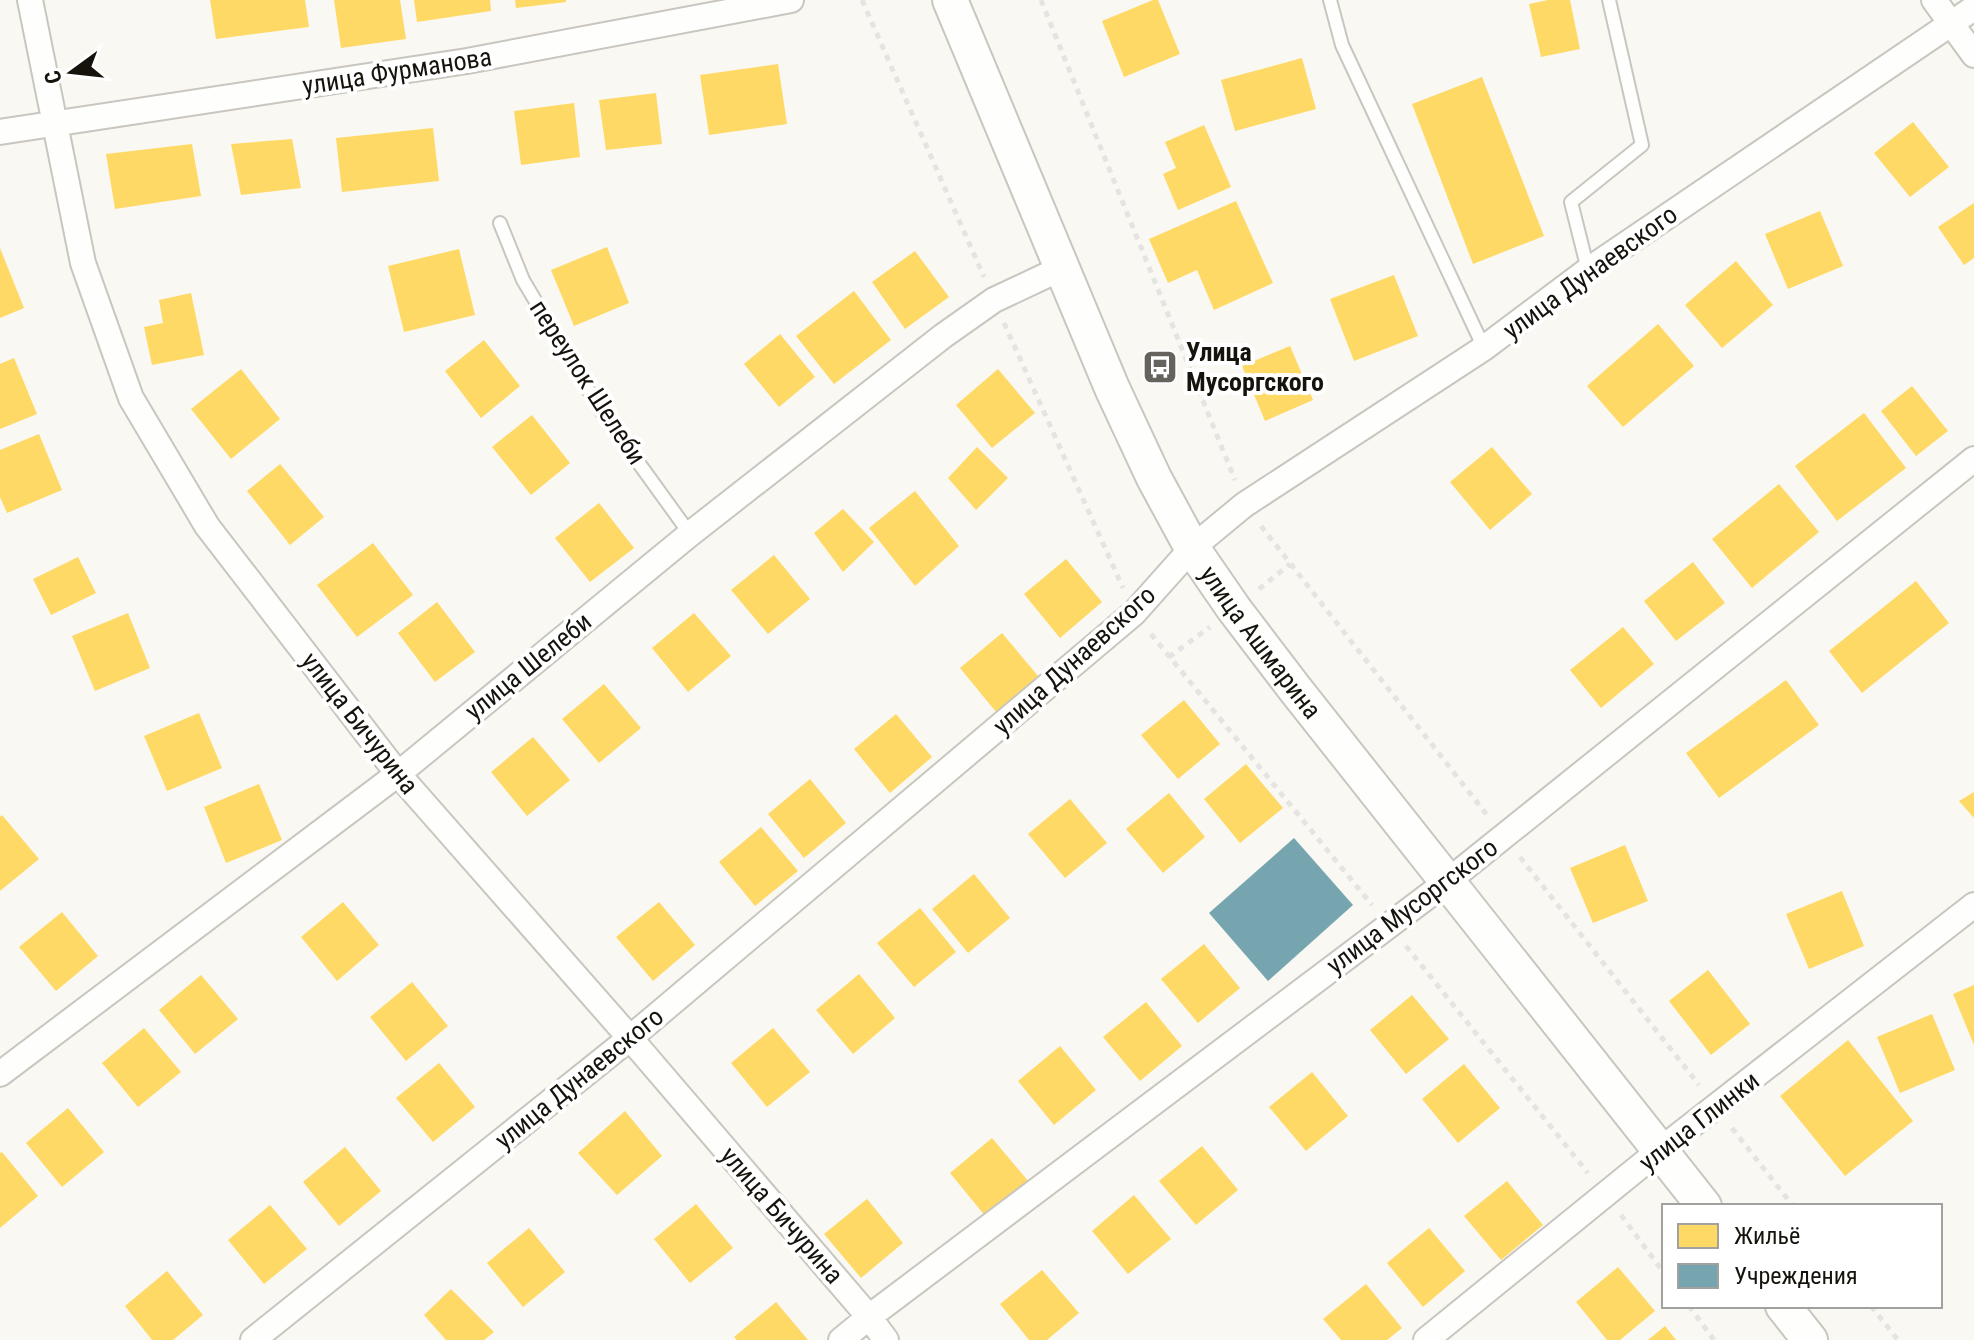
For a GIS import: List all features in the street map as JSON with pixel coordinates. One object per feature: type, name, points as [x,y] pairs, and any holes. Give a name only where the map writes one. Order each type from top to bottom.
[{"type":"street","name":"улица Бичурина","points":[[30,0],[83,263],[131,398],[207,526],[398,774],[630,1038],[886,1340]]},
{"type":"street","name":"улица Фурманова","points":[[0,132],[467,61],[791,0]]},
{"type":"street","name":"улица Ашмарина","points":[[950,0],[1112,388],[1154,478],[1192,548],[1286,678],[1702,1204]]},
{"type":"street","points":[[1934,0],[1974,55]]},
{"type":"street","name":"улица Дунаевского","points":[[253,1340],[630,1038],[1134,613],[1192,548],[1244,505],[1484,348],[1588,270],[1974,8]]},
{"type":"street","name":"улица Шелеби","points":[[4,1060],[398,774],[690,534],[943,336],[994,300],[1062,268]]},
{"type":"street","name":"улица Мусоргского","points":[[841,1340],[1448,881],[1974,459]]},
{"type":"street","name":"улица Глинки","points":[[1426,1340],[1660,1150],[1974,905]]},
{"type":"street","points":[[1785,1308],[1810,1340]]},
{"type":"lane","points":[[1330,0],[1342,45],[1484,348]]},
{"type":"lane","points":[[1588,270],[1571,202],[1642,145],[1609,0]]},
{"type":"lane","name":"переулок Шелеби","points":[[500,223],[523,280],[599,408],[690,534]]},
{"type":"path","points":[[862,0],[1134,613],[1606,1195],[1662,1270]]},
{"type":"path","points":[[1041,0],[1244,505],[1791,1204]]},
{"type":"path","points":[[1690,1308],[1714,1340]]},
{"type":"path","points":[[1873,1308],[1898,1340]]},
{"type":"building: Жильё","points":[[210,0],[305,0],[309,27],[216,39]]},
{"type":"building: Жильё","points":[[334,0],[400,0],[406,39],[341,48]]},
{"type":"building: Жильё","points":[[414,0],[490,0],[491,11],[417,22]]},
{"type":"building: Жильё","points":[[515,0],[566,0],[566,2],[516,8]]},
{"type":"building: Жильё","points":[[1158,0],[1180,54],[1124,77],[1102,21]]},
{"type":"building: Жильё","points":[[1570,0],[1580,49],[1541,57],[1529,4]]},
{"type":"building: Жильё","points":[[1302,58],[1316,109],[1235,131],[1221,80]]},
{"type":"building: Жильё","points":[[778,64],[787,124],[709,135],[700,75]]},
{"type":"building: Жильё","points":[[1482,77],[1544,236],[1473,264],[1412,104]]},
{"type":"building: Жильё","points":[[656,93],[662,144],[606,150],[599,100]]},
{"type":"building: Жильё","points":[[574,103],[580,157],[521,165],[514,111]]},
{"type":"building: Жильё","points":[[1913,122],[1949,167],[1910,197],[1874,153]]},
{"type":"building: Жильё","points":[[1204,125],[1231,187],[1178,210],[1163,174],[1176,168],[1165,142]]},
{"type":"building: Жильё","points":[[433,128],[439,181],[342,192],[336,138]]},
{"type":"building: Жильё","points":[[292,139],[301,188],[241,195],[231,144]]},
{"type":"building: Жильё","points":[[192,144],[201,196],[115,209],[106,154]]},
{"type":"building: Жильё","points":[[1236,201],[1273,283],[1214,310],[1197,270],[1168,283],[1149,239]]},
{"type":"building: Жильё","points":[[1974,203],[1974,258],[1964,265],[1938,227]]},
{"type":"building: Жильё","points":[[1820,211],[1843,266],[1788,289],[1765,234]]},
{"type":"building: Жильё","points":[[607,247],[629,303],[574,326],[551,270]]},
{"type":"building: Жильё","points":[[0,248],[24,308],[0,318]]},
{"type":"building: Жильё","points":[[459,249],[475,315],[404,332],[388,266]]},
{"type":"building: Жильё","points":[[915,251],[949,297],[905,329],[872,282]]},
{"type":"building: Жильё","points":[[1736,261],[1773,305],[1722,348],[1685,305]]},
{"type":"building: Жильё","points":[[1394,275],[1418,336],[1354,361],[1330,299]]},
{"type":"building: Жильё","points":[[854,291],[891,340],[834,384],[796,336]]},
{"type":"building: Жильё","points":[[191,293],[204,355],[152,365],[144,327],[163,323],[159,300]]},
{"type":"building: Жильё","points":[[1658,324],[1694,366],[1623,427],[1587,386]]},
{"type":"building: Жильё","points":[[780,334],[815,377],[779,407],[744,364]]},
{"type":"building: Жильё","points":[[484,340],[520,386],[481,418],[445,371]]},
{"type":"building: Жильё","points":[[1290,346],[1313,400],[1265,421],[1242,366]]},
{"type":"building: Жильё","points":[[14,358],[37,414],[0,429],[0,364]]},
{"type":"building: Жильё","points":[[241,369],[280,419],[231,459],[191,409]]},
{"type":"building: Жильё","points":[[998,369],[1035,413],[992,448],[956,405]]},
{"type":"building: Жильё","points":[[1912,386],[1948,431],[1916,456],[1881,411]]},
{"type":"building: Жильё","points":[[1864,413],[1906,468],[1837,521],[1795,466]]},
{"type":"building: Жильё","points":[[532,415],[570,463],[531,495],[492,447]]},
{"type":"building: Жильё","points":[[39,434],[62,490],[7,513],[0,497],[0,450]]},
{"type":"building: Жильё","points":[[977,447],[1008,478],[976,510],[948,478]]},
{"type":"building: Жильё","points":[[1492,447],[1532,494],[1490,530],[1450,482]]},
{"type":"building: Жильё","points":[[280,464],[324,517],[290,545],[247,491]]},
{"type":"building: Жильё","points":[[1779,484],[1819,532],[1752,588],[1712,539]]},
{"type":"building: Жильё","points":[[915,491],[959,546],[915,586],[869,528]]},
{"type":"building: Жильё","points":[[599,503],[634,548],[590,582],[555,538]]},
{"type":"building: Жильё","points":[[843,509],[874,542],[843,572],[814,533]]},
{"type":"building: Жильё","points":[[373,543],[413,595],[357,637],[317,585]]},
{"type":"building: Жильё","points":[[774,555],[810,599],[768,634],[731,590]]},
{"type":"building: Жильё","points":[[78,557],[96,593],[51,615],[33,579]]},
{"type":"building: Жильё","points":[[1066,559],[1102,602],[1060,638],[1024,594]]},
{"type":"building: Жильё","points":[[1693,562],[1725,603],[1676,641],[1644,601]]},
{"type":"building: Жильё","points":[[1916,581],[1949,623],[1862,693],[1829,651]]},
{"type":"building: Жильё","points":[[437,602],[475,652],[435,682],[398,633]]},
{"type":"building: Жильё","points":[[128,613],[150,668],[95,691],[72,636]]},
{"type":"building: Жильё","points":[[694,613],[731,656],[688,692],[652,648]]},
{"type":"building: Жильё","points":[[1623,627],[1654,664],[1601,708],[1570,670]]},
{"type":"building: Жильё","points":[[1002,633],[1039,677],[996,712],[960,668]]},
{"type":"building: Жильё","points":[[1786,680],[1819,725],[1719,798],[1686,753]]},
{"type":"building: Жильё","points":[[604,684],[641,728],[599,763],[562,719]]},
{"type":"building: Жильё","points":[[1184,700],[1220,744],[1178,779],[1141,735]]},
{"type":"building: Жильё","points":[[199,713],[222,768],[167,791],[144,736]]},
{"type":"building: Жильё","points":[[896,714],[932,757],[890,793],[854,749]]},
{"type":"building: Жильё","points":[[533,737],[570,780],[527,816],[491,772]]},
{"type":"building: Жильё","points":[[1246,764],[1283,808],[1240,843],[1204,799]]},
{"type":"building: Жильё","points":[[810,779],[846,823],[804,858],[768,814]]},
{"type":"building: Жильё","points":[[259,784],[282,840],[226,863],[204,807]]},
{"type":"building: Жильё","points":[[1974,792],[1974,818],[1959,801]]},
{"type":"building: Жильё","points":[[1169,793],[1205,837],[1163,873],[1126,829]]},
{"type":"building: Жильё","points":[[1070,799],[1107,843],[1065,878],[1028,834]]},
{"type":"building: Жильё","points":[[2,815],[39,859],[0,891],[0,817]]},
{"type":"building: Жильё","points":[[761,827],[798,871],[755,906],[719,862]]},
{"type":"building: Жильё","points":[[1625,845],[1648,901],[1593,923],[1570,868]]},
{"type":"building: Жильё","points":[[974,874],[1010,918],[968,953],[932,909]]},
{"type":"building: Жильё","points":[[1842,891],[1864,946],[1809,969],[1786,914]]},
{"type":"building: Жильё","points":[[343,902],[379,945],[337,981],[301,937]]},
{"type":"building: Жильё","points":[[659,902],[695,945],[653,981],[616,937]]},
{"type":"building: Жильё","points":[[920,908],[956,952],[914,987],[877,943]]},
{"type":"building: Жильё","points":[[62,912],[98,956],[56,991],[19,947]]},
{"type":"building: Жильё","points":[[1204,944],[1240,988],[1198,1023],[1161,979]]},
{"type":"building: Жильё","points":[[1708,970],[1750,1024],[1711,1055],[1669,1001]]},
{"type":"building: Жильё","points":[[859,974],[895,1018],[853,1054],[816,1010]]},
{"type":"building: Жильё","points":[[201,975],[238,1019],[195,1054],[159,1010]]},
{"type":"building: Жильё","points":[[412,982],[448,1026],[406,1061],[370,1017]]},
{"type":"building: Жильё","points":[[1974,985],[1974,1045],[1953,994]]},
{"type":"building: Жильё","points":[[1412,995],[1449,1039],[1406,1074],[1370,1030]]},
{"type":"building: Жильё","points":[[1146,1002],[1182,1046],[1140,1081],[1103,1037]]},
{"type":"building: Жильё","points":[[1932,1014],[1955,1070],[1900,1093],[1877,1037]]},
{"type":"building: Жильё","points":[[144,1028],[181,1072],[138,1107],[102,1063]]},
{"type":"building: Жильё","points":[[773,1028],[810,1072],[767,1107],[731,1063]]},
{"type":"building: Жильё","points":[[1848,1040],[1913,1121],[1845,1176],[1780,1096]]},
{"type":"building: Жильё","points":[[1060,1046],[1096,1090],[1054,1125],[1018,1081]]},
{"type":"building: Жильё","points":[[439,1063],[475,1107],[433,1142],[396,1098]]},
{"type":"building: Жильё","points":[[1464,1064],[1500,1108],[1458,1143],[1422,1099]]},
{"type":"building: Жильё","points":[[1312,1072],[1348,1116],[1306,1151],[1269,1107]]},
{"type":"building: Жильё","points":[[68,1108],[104,1152],[62,1187],[26,1143]]},
{"type":"building: Жильё","points":[[625,1111],[662,1156],[617,1195],[578,1153]]},
{"type":"building: Жильё","points":[[992,1138],[1029,1182],[986,1217],[950,1173]]},
{"type":"building: Жильё","points":[[1202,1146],[1238,1190],[1196,1225],[1159,1181]]},
{"type":"building: Жильё","points":[[345,1147],[381,1191],[339,1226],[303,1182]]},
{"type":"building: Жильё","points":[[0,1153],[38,1196],[0,1228]]},
{"type":"building: Жильё","points":[[1507,1181],[1543,1225],[1501,1260],[1464,1216]]},
{"type":"building: Жильё","points":[[1134,1195],[1171,1239],[1128,1274],[1092,1231]]},
{"type":"building: Жильё","points":[[867,1199],[903,1243],[861,1278],[824,1234]]},
{"type":"building: Жильё","points":[[696,1204],[733,1248],[690,1283],[654,1239]]},
{"type":"building: Жильё","points":[[270,1205],[307,1249],[264,1284],[228,1240]]},
{"type":"building: Жильё","points":[[529,1228],[565,1272],[523,1307],[487,1263]]},
{"type":"building: Жильё","points":[[1429,1228],[1465,1271],[1423,1307],[1387,1263]]},
{"type":"building: Жильё","points":[[1618,1267],[1655,1311],[1620,1340],[1607,1340],[1576,1302]]},
{"type":"building: Жильё","points":[[1042,1270],[1079,1313],[1047,1340],[1029,1340],[1000,1304]]},
{"type":"building: Жильё","points":[[167,1271],[203,1315],[173,1340],[152,1340],[125,1306]]},
{"type":"building: Жильё","points":[[1366,1284],[1402,1328],[1387,1340],[1341,1340],[1323,1319]]},
{"type":"building: Жильё","points":[[451,1289],[494,1332],[484,1340],[446,1340],[424,1315]]},
{"type":"building: Жильё","points":[[776,1302],[808,1340],[737,1340],[734,1337]]},
{"type":"building: Жильё","points":[[1665,1326],[1676,1340],[1648,1340]]},
{"type":"building: Учреждения","points":[[1294,838],[1353,905],[1268,981],[1209,913]]},
{"type":"place","name":"Улица Мусоргского","points":[[1160,367]]}]
